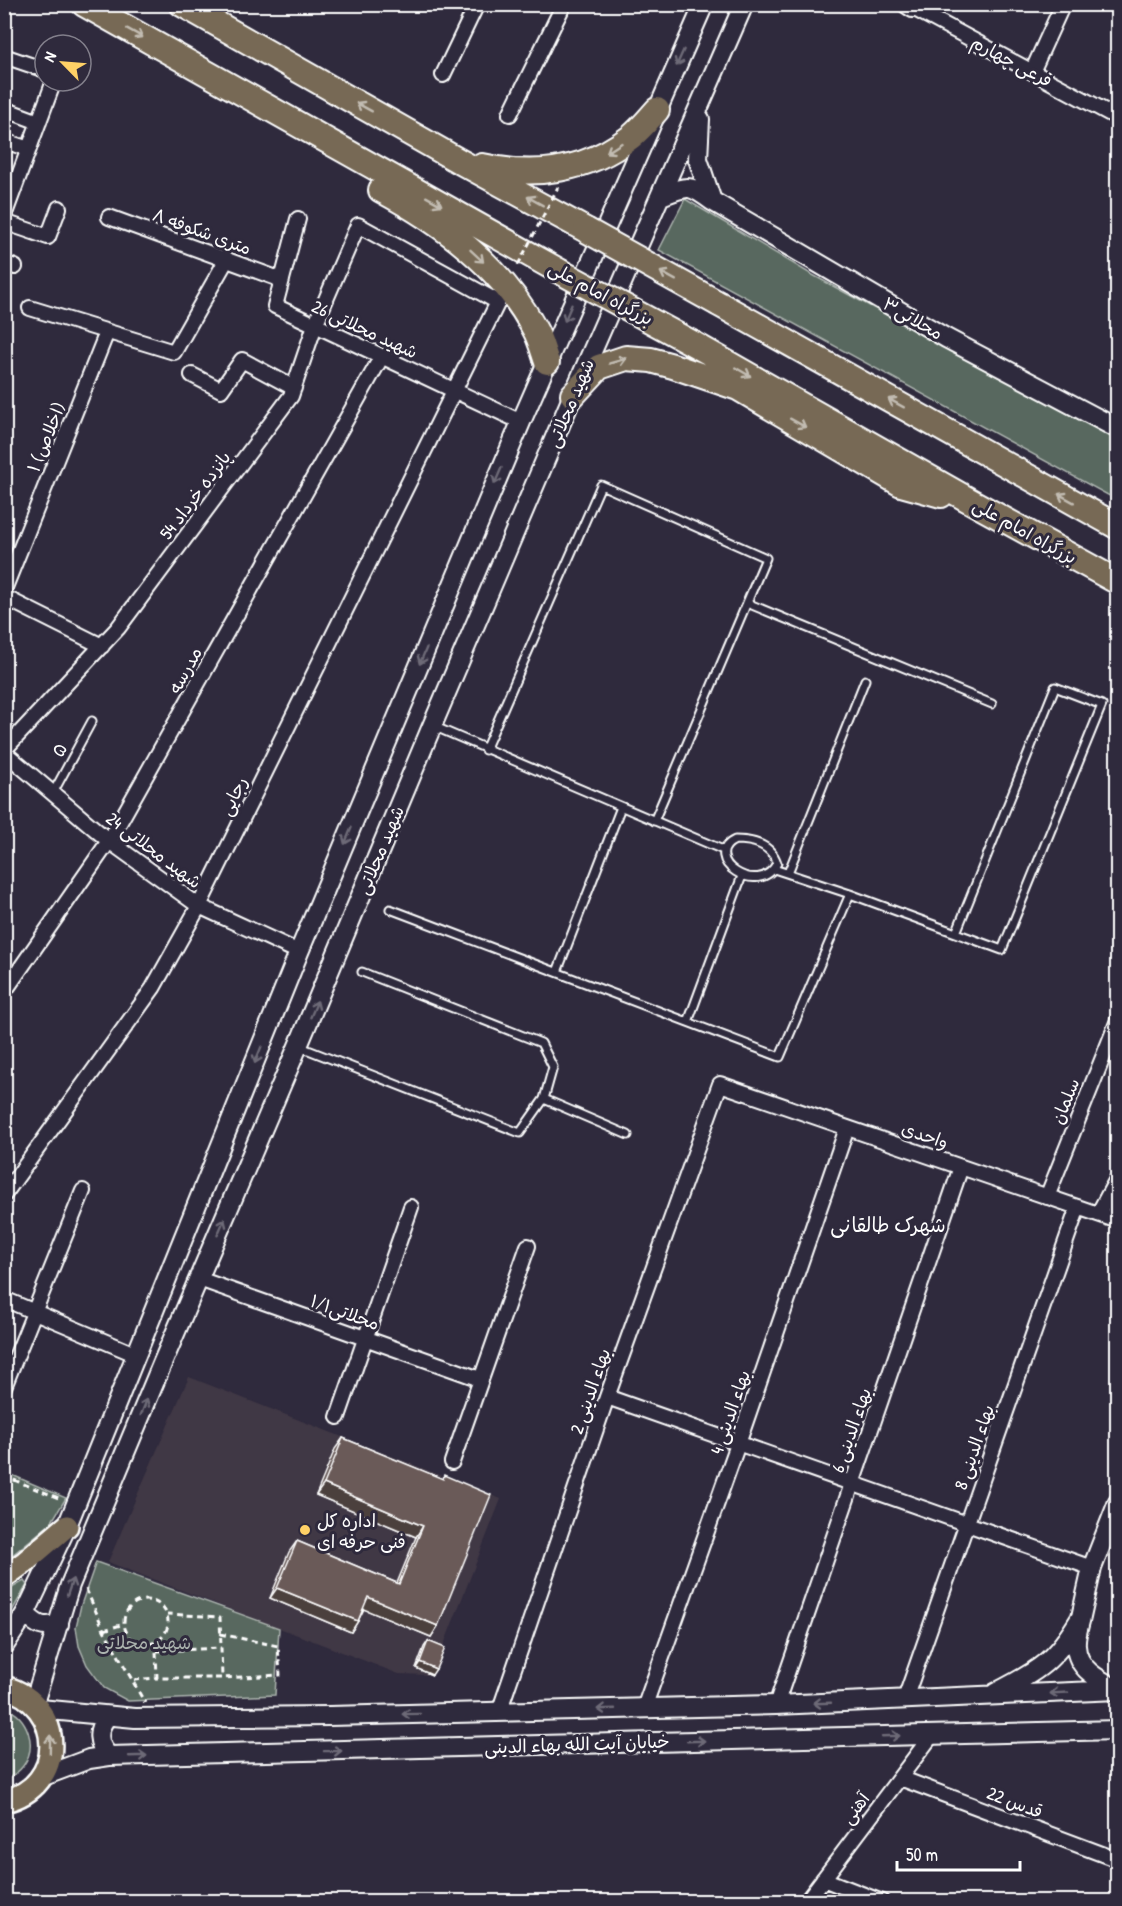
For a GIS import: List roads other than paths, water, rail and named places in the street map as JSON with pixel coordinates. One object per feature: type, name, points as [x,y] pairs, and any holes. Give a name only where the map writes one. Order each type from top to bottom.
[{"type":"highway","name":"بزرگراه امام علی","points":[[84,4],[1118,582]]},
{"type":"highway","points":[[182,4],[459,161],[1118,527]]},
{"type":"highway","points":[[222,82],[269,127],[398,199],[466,245],[490,268],[527,316],[547,362]]},
{"type":"highway","points":[[459,161],[496,169],[532,173],[568,168],[602,156],[632,136],[657,110]]},
{"type":"highway","points":[[573,395],[599,367],[626,358],[651,360],[738,388],[901,484],[974,503]]},
{"type":"main road","name":"شهید محلاتی","points":[[4,1646],[25,1614],[67,1526],[299,952],[521,422],[704,4]]},
{"type":"main road","name":"شهید محلاتی","points":[[37,1706],[70,1586],[573,395],[662,196],[744,4]]},
{"type":"main road","points":[[700,106],[698,159],[712,201]]},
{"type":"main road","name":"محلاتی۳","points":[[662,196],[684,187],[695,188],[712,201],[946,338],[1118,429]]},
{"type":"main road","points":[[1116,1510],[1092,1568],[1075,1644],[1078,1660],[1094,1676],[1118,1690]]},
{"type":"main road","points":[[4,1577],[67,1526]]},
{"type":"main road","points":[[25,1614],[42,1627],[59,1624]]},
{"type":"main road","points":[[989,1696],[1026,1677],[1058,1653],[1081,1617]]},
{"type":"main road","points":[[4,1686],[19,1691],[37,1706],[47,1722],[51,1736],[48,1764],[41,1777],[33,1786],[7,1802]]},
{"type":"main road","name":"خیابان آیت الله بهاء الدینی","points":[[37,1706],[107,1717],[152,1718],[776,1705],[1118,1690]]},
{"type":"main road","points":[[107,1717],[101,1723],[99,1741],[102,1750],[109,1756]]},
{"type":"main road","name":"خیابان آیت الله بهاء الدینی","points":[[41,1777],[89,1759],[109,1756],[1118,1730]]},
{"type":"street","points":[[443,75],[477,4]]},
{"type":"street","points":[[510,114],[564,4]]},
{"type":"street","points":[[1032,72],[1063,4]]},
{"type":"street","name":"فرعی چهارم","points":[[912,6],[1118,118]]},
{"type":"street","points":[[4,56],[33,66]]},
{"type":"street","points":[[4,216],[50,93]]},
{"type":"street","points":[[4,109],[39,122]]},
{"type":"street","points":[[4,141],[29,149]]},
{"type":"street","points":[[4,222],[48,237],[59,208]]},
{"type":"street","name":"۸ متری شکوفه","points":[[109,217],[282,280]]},
{"type":"street","name":"شهید محلاتی 26","points":[[298,219],[275,306],[521,422]]},
{"type":"street","name":"پانزده خرداد 54","points":[[4,751],[118,628],[291,396],[315,325],[358,225]]},
{"type":"street","name":"رجایی","points":[[4,1195],[153,988],[199,906],[498,302],[358,225]]},
{"type":"street","points":[[30,308],[174,352],[227,259]]},
{"type":"street","name":"۱ (اخلاص)","points":[[4,590],[107,332]]},
{"type":"street","name":"مدرسه","points":[[4,992],[110,841],[382,356]]},
{"type":"street","points":[[192,375],[221,390],[242,360],[294,388]]},
{"type":"street","points":[[4,597],[102,646]]},
{"type":"street","points":[[4,729],[17,736]]},
{"type":"street","name":"شهید محلاتی 24","points":[[4,751],[110,841],[199,906],[299,952]]},
{"type":"street","name":"سلمان","points":[[1047,1197],[1118,1020]]},
{"type":"street","name":"واحدی","points":[[720,1084],[1118,1221]]},
{"type":"street","name":"بهاء الدینی 2","points":[[499,1712],[607,1397],[720,1084]]},
{"type":"street","name":"بهاء الدینی 4","points":[[644,1708],[847,1128]]},
{"type":"street","name":"بهاء الدینی 6","points":[[776,1705],[961,1167]]},
{"type":"street","points":[[1098,1214],[1118,1177]]},
{"type":"street","points":[[4,1387],[83,1191]]},
{"type":"street","points":[[338,1417],[411,1207]]},
{"type":"street","name":"بهاء الدینی 8","points":[[904,1700],[1078,1207]]},
{"type":"street","points":[[452,1462],[528,1246]]},
{"type":"street","name":"محلاتی۱/۱","points":[[199,1279],[480,1379]]},
{"type":"street","points":[[4,1299],[137,1354]]},
{"type":"street","points":[[607,1397],[1092,1568]]},
{"type":"street","name":"آهنی","points":[[806,1902],[932,1735]]},
{"type":"street","name":"قدس 22","points":[[900,1778],[1118,1860]]},
{"type":"street","points":[[823,1879],[882,1902]]},
{"type":"lane","points":[[485,750],[601,485],[766,558],[654,821]]},
{"type":"lane","points":[[747,603],[992,704]]},
{"type":"lane","points":[[788,873],[865,680]]},
{"type":"lane","points":[[774,868],[1002,950],[1102,705],[1055,687],[956,933]]},
{"type":"lane","name":"۵","points":[[53,793],[92,721]]},
{"type":"lane","points":[[432,726],[723,850]]},
{"type":"lane","points":[[556,972],[621,807]]},
{"type":"lane","points":[[735,840],[747,840],[760,844],[774,854],[777,863],[774,868],[771,874],[763,877],[742,876],[723,859],[723,850],[735,840]]},
{"type":"lane","points":[[688,1022],[742,876]]},
{"type":"lane","points":[[390,909],[780,1057],[850,894]]},
{"type":"lane","points":[[298,1046],[520,1133],[544,1099],[553,1067],[541,1043],[362,972]]},
{"type":"lane","points":[[544,1099],[628,1135]]},
{"type":"place","name":"اداره کل فنی حرفه ای","points":[[305,1530]]},
{"type":"district","name":"شهرک طالقانی","points":[[888,1224]]}]
